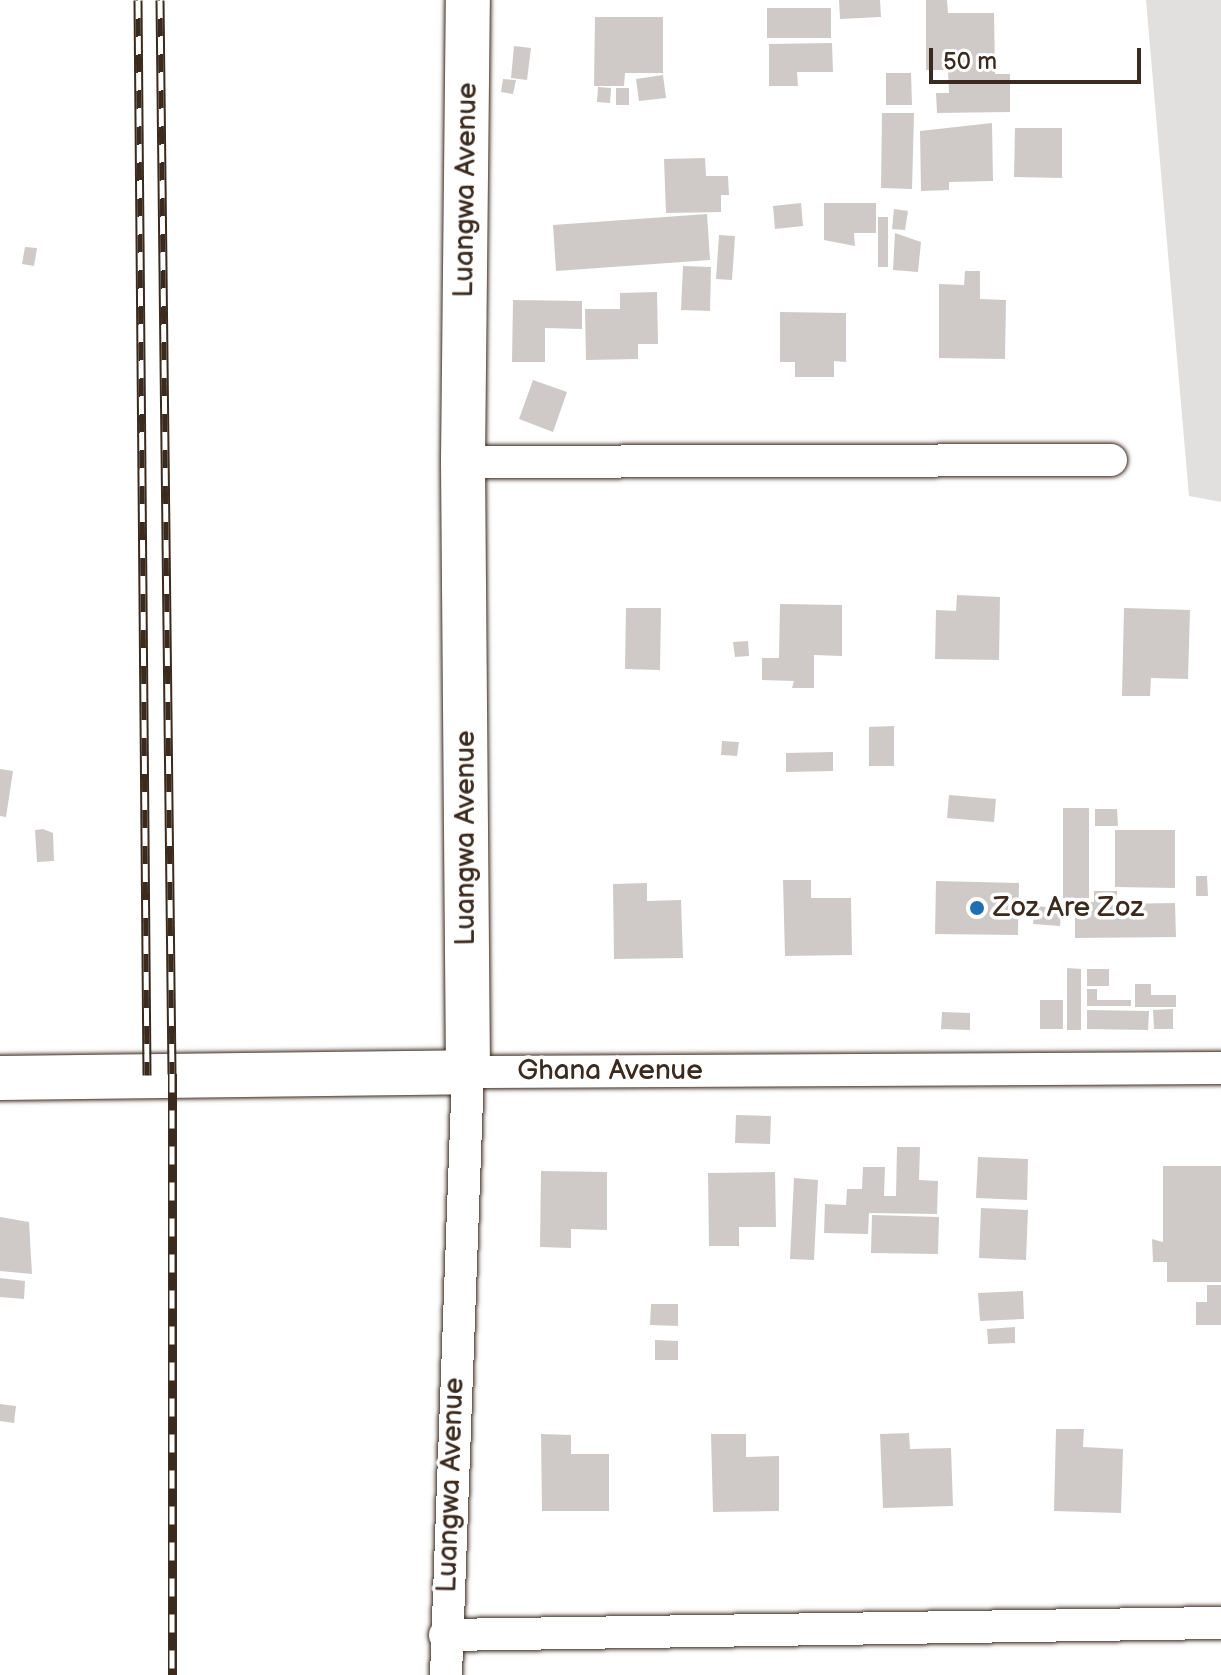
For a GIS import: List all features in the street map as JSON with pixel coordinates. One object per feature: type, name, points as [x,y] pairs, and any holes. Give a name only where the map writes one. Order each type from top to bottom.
[{"type":"main road","name":"Luangwa Avenue","points":[[468,0],[463,462],[468,1072]]},
{"type":"main road","name":"Ghana Avenue","points":[[0,1078],[468,1072]]},
{"type":"street","points":[[463,462],[1111,460]]},
{"type":"street","name":"Ghana Avenue","points":[[468,1072],[1221,1068]]},
{"type":"street","name":"Luangwa Avenue","points":[[446,1675],[445,1635],[468,1072]]},
{"type":"street","points":[[445,1635],[1221,1623]]},
{"type":"shaded area","points":[[1146,0],[1221,0],[1221,502],[1189,496]]},
{"type":"building","points":[[839,0],[880,0],[881,17],[840,19]]},
{"type":"building","points":[[926,0],[947,0],[948,13],[994,13],[995,74],[1010,74],[1010,112],[937,113],[936,93],[949,93],[948,70],[926,70]]},
{"type":"building","points":[[767,8],[831,8],[831,38],[767,38]]},
{"type":"building","points":[[595,17],[663,17],[663,73],[625,73],[624,86],[594,86]]},
{"type":"building","points":[[832,43],[833,72],[797,72],[798,86],[769,86],[769,44]]},
{"type":"building","points":[[514,46],[531,48],[527,80],[511,78]]},
{"type":"building","points":[[886,73],[911,73],[912,105],[886,105]]},
{"type":"building","points":[[663,75],[666,98],[639,101],[636,79]]},
{"type":"building","points":[[503,79],[516,80],[513,94],[501,92]]},
{"type":"building","points":[[598,87],[611,88],[610,103],[597,102]]},
{"type":"building","points":[[616,88],[629,88],[629,105],[616,105]]},
{"type":"building","points":[[882,113],[914,113],[912,189],[881,188]]},
{"type":"building","points":[[992,123],[993,181],[949,182],[949,190],[921,191],[920,131]]},
{"type":"building","points":[[1015,128],[1062,128],[1062,178],[1014,177]]},
{"type":"building","points":[[705,158],[706,176],[728,176],[729,195],[721,195],[721,212],[666,213],[664,159]]},
{"type":"building","points":[[801,203],[803,226],[775,229],[773,206]]},
{"type":"building","points":[[824,203],[876,203],[876,233],[854,233],[855,246],[824,240]]},
{"type":"building","points":[[894,209],[908,211],[905,230],[892,229]]},
{"type":"building","points":[[707,214],[710,260],[556,271],[553,225]]},
{"type":"building","points":[[878,217],[888,217],[888,267],[878,267]]},
{"type":"building","points":[[895,233],[921,242],[918,272],[893,270]]},
{"type":"building","points":[[719,235],[735,236],[732,280],[716,279]]},
{"type":"building","points":[[25,247],[37,248],[34,266],[22,264]]},
{"type":"building","points":[[683,266],[711,267],[710,311],[681,310]]},
{"type":"building","points":[[965,271],[980,271],[980,299],[1006,300],[1005,359],[939,358],[939,284],[964,285]]},
{"type":"building","points":[[657,292],[658,344],[638,344],[638,359],[586,360],[585,309],[620,309],[620,293]]},
{"type":"building","points":[[513,300],[582,301],[582,329],[545,328],[545,362],[512,362]]},
{"type":"building","points":[[780,312],[846,313],[846,362],[834,361],[834,377],[795,377],[795,362],[780,362]]},
{"type":"building","points":[[533,380],[567,392],[553,432],[519,419]]},
{"type":"building","points":[[957,595],[1000,597],[999,660],[935,659],[936,610],[956,611]]},
{"type":"building","points":[[780,604],[842,605],[842,656],[814,655],[814,688],[792,688],[794,681],[762,680],[762,658],[779,658]]},
{"type":"building","points":[[626,608],[661,608],[660,670],[625,669]]},
{"type":"building","points":[[1124,608],[1190,610],[1188,679],[1151,678],[1150,696],[1122,696]]},
{"type":"building","points":[[748,641],[749,656],[735,657],[733,642]]},
{"type":"building","points":[[894,726],[894,766],[869,766],[869,727]]},
{"type":"building","points":[[722,741],[739,742],[737,756],[721,755]]},
{"type":"building","points":[[833,752],[833,771],[786,772],[786,753]]},
{"type":"building","points":[[0,769],[13,771],[6,817],[0,816]]},
{"type":"building","points":[[949,795],[996,799],[994,822],[947,818]]},
{"type":"building","points":[[1063,808],[1089,808],[1089,898],[1063,898]]},
{"type":"building","points":[[1095,809],[1117,809],[1118,826],[1095,826]]},
{"type":"building","points":[[35,830],[53,833],[54,861],[37,862]]},
{"type":"building","points":[[1115,830],[1175,830],[1175,888],[1115,887]]},
{"type":"building","points":[[1196,876],[1207,876],[1208,896],[1196,896]]},
{"type":"building","points":[[783,880],[811,880],[811,898],[851,898],[852,955],[785,956]]},
{"type":"building","name":"Zoz Are Zoz","points":[[936,881],[1019,883],[1018,935],[935,934]]},
{"type":"building","points":[[647,883],[647,901],[681,900],[683,958],[614,959],[613,884]]},
{"type":"building","points":[[1094,891],[1117,891],[1117,904],[1175,903],[1176,937],[1075,938],[1075,902],[1094,902]]},
{"type":"building","points":[[1035,906],[1061,908],[1060,926],[1033,924]]},
{"type":"building","points":[[1067,968],[1081,969],[1081,1030],[1067,1030]]},
{"type":"building","points":[[1087,969],[1109,969],[1109,986],[1087,986]]},
{"type":"building","points":[[1135,984],[1151,984],[1151,995],[1176,995],[1176,1007],[1135,1007]]},
{"type":"building","points":[[1087,989],[1097,989],[1097,1000],[1131,1000],[1131,1006],[1087,1006]]},
{"type":"building","points":[[1040,1000],[1063,1000],[1063,1029],[1040,1029]]},
{"type":"building","points":[[1173,1009],[1173,1029],[1154,1029],[1153,1010]]},
{"type":"building","points":[[1087,1010],[1149,1011],[1148,1030],[1087,1029]]},
{"type":"building","points":[[942,1012],[970,1013],[970,1030],[941,1029]]},
{"type":"building","points":[[736,1115],[771,1116],[770,1144],[735,1143]]},
{"type":"building","points":[[897,1147],[920,1147],[919,1180],[938,1181],[937,1214],[869,1213],[868,1234],[824,1233],[825,1204],[846,1205],[847,1189],[862,1189],[863,1167],[885,1167],[884,1196],[896,1196]]},
{"type":"building","points":[[978,1157],[1028,1159],[1027,1200],[976,1198]]},
{"type":"building","points":[[1163,1166],[1221,1166],[1221,1282],[1167,1282],[1167,1262],[1153,1262],[1152,1239],[1163,1242]]},
{"type":"building","points":[[541,1171],[607,1172],[607,1230],[571,1229],[571,1248],[540,1247]]},
{"type":"building","points":[[775,1172],[776,1227],[739,1227],[739,1246],[709,1246],[708,1173]]},
{"type":"building","points":[[794,1178],[818,1180],[814,1260],[790,1259]]},
{"type":"building","points":[[981,1208],[1028,1210],[1026,1260],[979,1258]]},
{"type":"building","points":[[872,1215],[939,1217],[938,1254],[871,1253]]},
{"type":"building","points":[[0,1217],[29,1222],[32,1274],[0,1271]]},
{"type":"building","points":[[0,1278],[25,1281],[24,1299],[0,1297]]},
{"type":"building","points":[[1207,1285],[1221,1285],[1221,1325],[1196,1325],[1196,1302],[1207,1302]]},
{"type":"building","points":[[1023,1291],[1024,1319],[980,1321],[978,1293]]},
{"type":"building","points":[[651,1304],[678,1304],[678,1326],[650,1325]]},
{"type":"building","points":[[1015,1327],[1015,1343],[988,1344],[987,1329]]},
{"type":"building","points":[[655,1340],[678,1341],[678,1360],[655,1360]]},
{"type":"building","points":[[0,1404],[16,1406],[14,1423],[0,1421]]},
{"type":"building","points":[[1056,1429],[1084,1429],[1083,1447],[1123,1449],[1121,1513],[1054,1511]]},
{"type":"building","points":[[909,1433],[910,1449],[951,1448],[953,1506],[883,1508],[880,1434]]},
{"type":"building","points":[[541,1434],[571,1435],[571,1454],[609,1454],[609,1511],[542,1511]]},
{"type":"building","points":[[711,1434],[746,1434],[746,1457],[779,1456],[779,1511],[713,1512]]},
{"type":"railway","points":[[138,0],[147,1075]]},
{"type":"railway","points":[[160,0],[172,1074],[172,1675]]},
{"type":"place","name":"Zoz Are Zoz","points":[[977,908]]}]
